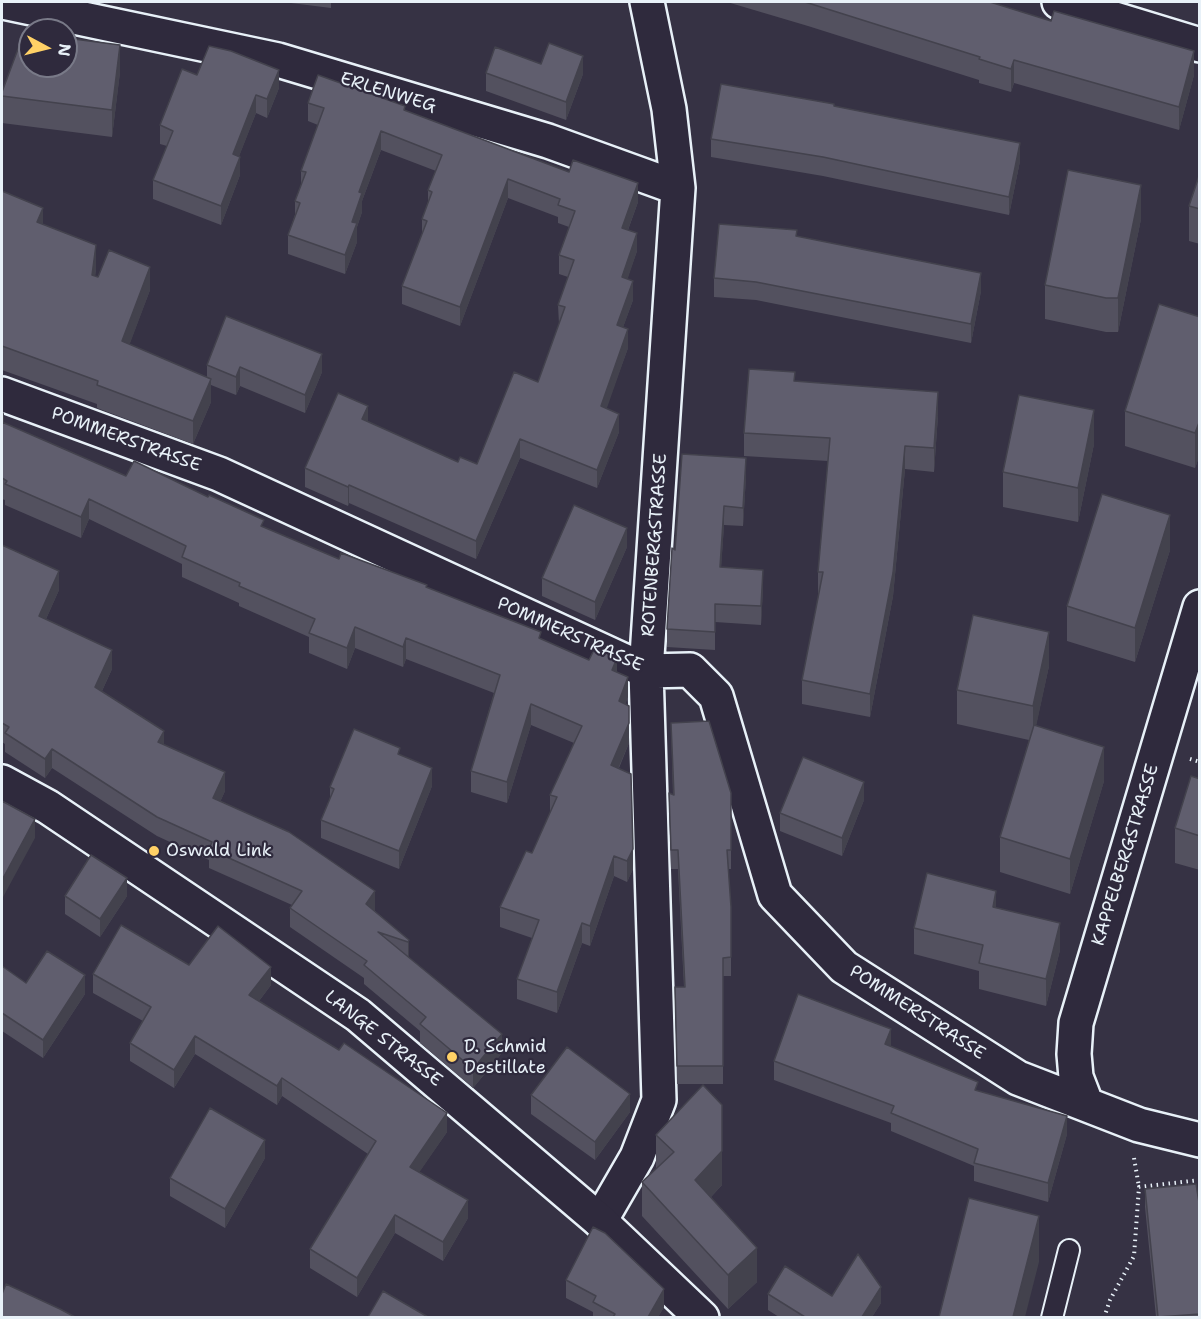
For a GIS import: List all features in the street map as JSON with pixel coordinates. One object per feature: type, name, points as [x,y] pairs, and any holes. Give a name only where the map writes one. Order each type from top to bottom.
[{"type":"street","name":"ERLENWEG","points":[[3,2],[92,11],[278,60],[548,141],[678,188]]},
{"type":"street","name":"ROTENBERGSTRASSE","points":[[600,1221],[637,1157],[659,1100],[646,671],[678,188],[669,109],[647,2]]},
{"type":"street","points":[[1059,2],[1200,45]]},
{"type":"street","name":"POMMERSTRASSE","points":[[2,394],[219,474],[646,671],[690,670],[716,696],[775,895],[844,967],[1018,1078],[1139,1125],[1200,1140]]},
{"type":"street","name":"KAPPELBERGSTRASSE","points":[[1086,1104],[1076,1077],[1074,1054],[1076,1023],[1200,607]]},
{"type":"street","name":"LANGE STRASSE","points":[[2,782],[48,807],[358,1015],[600,1221],[702,1317]]},
{"type":"lane","points":[[1052,1317],[1069,1250]]},
{"type":"path","points":[[1104,1317],[1110,1300],[1134,1256],[1139,1187],[1136,1179]]},
{"type":"path","points":[[1139,1187],[1200,1180]]},
{"type":"building","points":[[805,2],[990,2],[1051,21],[1054,11],[1194,51],[1179,107],[1014,60],[1011,69],[979,59],[980,57]]},
{"type":"building","points":[[78,40],[120,45],[112,110],[2,96],[18,49],[18,78],[78,78]]},
{"type":"building","points":[[549,43],[583,56],[566,102],[486,73],[495,47],[541,64]]},
{"type":"building","points":[[209,46],[231,51],[279,70],[267,99],[256,95],[233,154],[240,157],[221,206],[153,180],[173,131],[160,125],[182,69],[197,75]]},
{"type":"building","points":[[318,75],[405,106],[404,110],[569,172],[573,160],[638,183],[622,228],[637,233],[622,277],[633,281],[617,325],[628,329],[601,406],[619,414],[597,470],[520,439],[476,541],[305,468],[338,393],[368,406],[362,419],[458,462],[460,457],[477,464],[514,372],[538,382],[565,307],[558,305],[574,260],[559,255],[575,211],[558,205],[560,199],[508,179],[460,307],[402,286],[427,221],[422,219],[432,192],[428,190],[442,155],[381,131],[359,192],[362,193],[352,222],[357,223],[345,255],[288,235],[300,203],[295,201],[306,172],[301,171],[324,108],[308,103]]},
{"type":"building","points":[[721,84],[834,104],[834,106],[1020,143],[1009,197],[823,157],[711,139]]},
{"type":"building","points":[[1068,170],[1141,185],[1118,298],[1106,298],[1045,285]]},
{"type":"building","points":[[1200,173],[1200,209],[1189,206]]},
{"type":"building","points":[[2,191],[43,208],[37,222],[96,245],[92,275],[98,277],[109,250],[150,267],[122,341],[211,379],[193,421],[97,385],[98,381],[2,346]]},
{"type":"building","points":[[719,224],[797,230],[796,236],[981,273],[971,324],[756,282],[714,278]]},
{"type":"building","points":[[1159,304],[1200,317],[1200,420],[1195,433],[1125,411]]},
{"type":"building","points":[[226,316],[322,354],[305,395],[240,367],[236,377],[207,365]]},
{"type":"building","points":[[749,369],[795,372],[794,381],[938,392],[934,448],[905,446],[893,573],[870,694],[802,680],[823,572],[818,572],[830,438],[744,433]]},
{"type":"building","points":[[1019,395],[1094,410],[1078,488],[1003,472]]},
{"type":"building","points":[[2,422],[126,476],[134,461],[208,497],[209,495],[264,520],[261,526],[339,559],[341,553],[427,585],[426,587],[541,632],[539,638],[589,660],[595,648],[617,658],[612,670],[628,677],[619,701],[629,706],[629,723],[611,765],[631,774],[633,849],[627,861],[614,856],[590,926],[582,923],[557,992],[517,979],[539,920],[500,907],[526,851],[532,853],[557,797],[550,795],[582,726],[531,704],[507,782],[471,771],[500,675],[406,638],[403,647],[355,627],[347,648],[309,633],[315,619],[239,586],[240,583],[182,557],[186,546],[89,499],[81,517],[5,484],[7,481],[2,478]]},
{"type":"building","points":[[682,454],[746,458],[743,508],[724,506],[720,567],[763,570],[761,606],[715,604],[715,632],[667,629],[672,548],[675,550]]},
{"type":"building","points":[[1102,494],[1170,515],[1135,628],[1067,606]]},
{"type":"building","points":[[574,505],[627,528],[595,602],[542,578]]},
{"type":"building","points":[[2,545],[59,571],[39,616],[112,650],[95,687],[164,731],[158,742],[225,772],[213,798],[289,832],[375,891],[366,904],[409,940],[408,942],[378,932],[502,1034],[473,1069],[420,1024],[426,1017],[364,965],[367,961],[290,908],[302,891],[209,849],[212,842],[157,817],[52,749],[45,759],[5,733],[9,727],[2,723]]},
{"type":"building","points":[[973,615],[1049,632],[1033,706],[957,690]]},
{"type":"building","points":[[709,721],[731,793],[731,850],[727,850],[731,907],[731,957],[723,958],[723,1066],[677,1066],[675,987],[685,987],[678,850],[671,850],[669,793],[674,795],[671,723]]},
{"type":"building","points":[[1034,725],[1104,747],[1070,859],[1000,837]]},
{"type":"building","points":[[354,729],[400,748],[398,754],[432,768],[399,851],[321,820],[334,789],[330,787]]},
{"type":"building","points":[[803,757],[864,782],[842,838],[780,813]]},
{"type":"building","points":[[1191,776],[1200,779],[1200,836],[1175,828]]},
{"type":"building","points":[[2,801],[35,819],[2,880]]},
{"type":"building","points":[[91,855],[127,878],[100,919],[65,896]]},
{"type":"building","points":[[927,873],[996,891],[993,907],[1060,923],[1046,979],[979,963],[983,945],[914,928]]},
{"type":"building","points":[[121,925],[189,965],[218,926],[271,967],[249,995],[339,1050],[344,1043],[447,1113],[410,1167],[468,1200],[443,1242],[395,1215],[357,1278],[310,1249],[376,1141],[282,1078],[277,1086],[195,1036],[174,1070],[130,1043],[151,1007],[93,974]]},
{"type":"building","points":[[47,951],[85,975],[43,1040],[2,1013],[2,966],[26,983]]},
{"type":"building","points":[[798,994],[891,1029],[885,1044],[978,1082],[975,1090],[1067,1116],[1048,1183],[974,1163],[978,1149],[891,1113],[894,1106],[774,1061]]},
{"type":"building","points":[[567,1047],[630,1094],[595,1142],[531,1095]]},
{"type":"building","points":[[703,1085],[722,1105],[722,1151],[695,1180],[757,1248],[728,1275],[642,1182],[674,1152],[656,1135]]},
{"type":"building","points":[[210,1108],[265,1140],[225,1209],[170,1178]]},
{"type":"building","points":[[1196,1184],[1200,1209],[1200,1314],[1158,1317],[1145,1189]]},
{"type":"building","points":[[969,1198],[1039,1216],[1013,1317],[939,1317]]},
{"type":"building","points":[[593,1227],[605,1233],[664,1289],[648,1317],[613,1317],[615,1314],[593,1302],[596,1296],[566,1280]]},
{"type":"building","points":[[858,1254],[881,1287],[862,1317],[805,1317],[768,1294],[785,1266],[832,1296]]},
{"type":"building","points":[[6,1284],[75,1317],[2,1317],[2,1294]]},
{"type":"building","points":[[383,1291],[428,1317],[368,1317]]},
{"type":"place","name":"Oswald Link","points":[[154,851]]},
{"type":"place","name":"D. Schmid Destillate","points":[[452,1057]]}]
